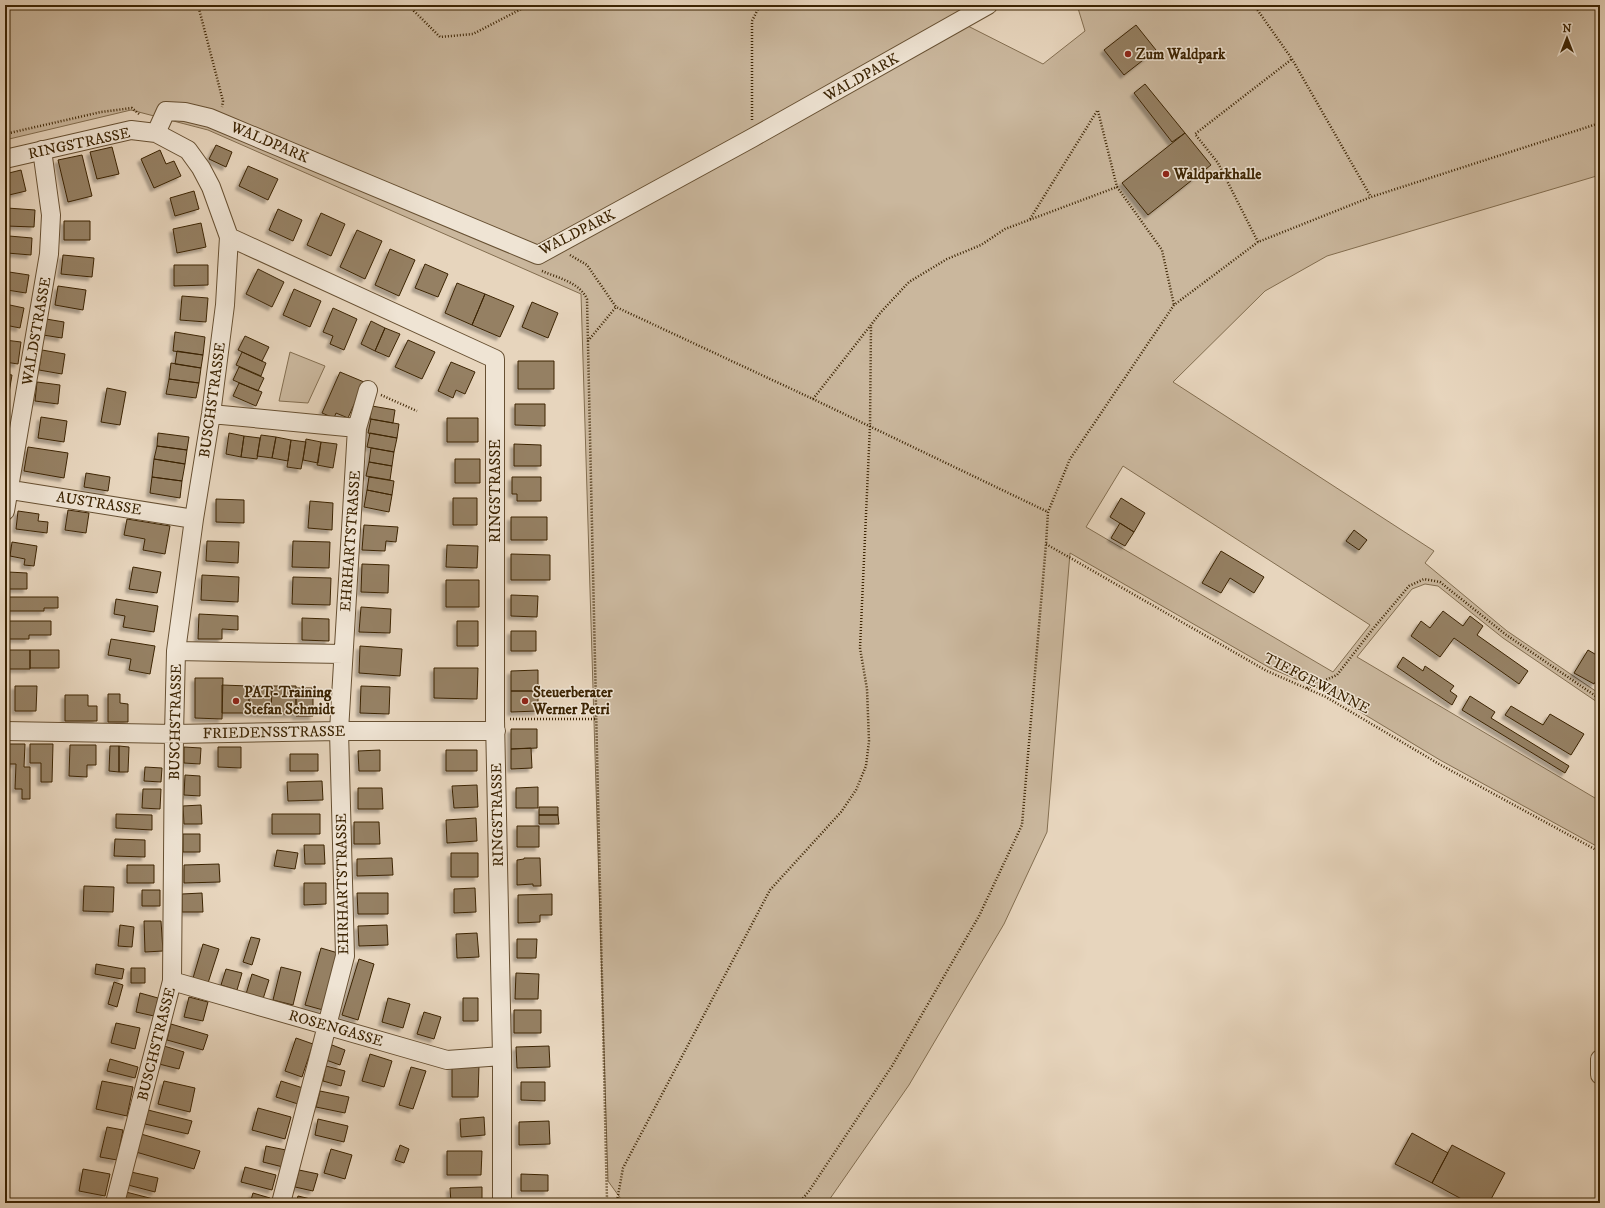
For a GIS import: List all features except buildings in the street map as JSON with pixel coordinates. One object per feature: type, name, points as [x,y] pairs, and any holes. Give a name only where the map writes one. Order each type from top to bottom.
[{"type":"street","name":"WALDPARK","points":[[156,133],[166,111],[185,112],[220,121],[538,255],[752,138],[988,5]]},
{"type":"street","name":"RINGSTRASSE","points":[[5,158],[130,130],[156,133],[188,150],[201,168],[211,187],[230,237],[495,359],[496,725],[502,1056],[502,1203]]},
{"type":"street","name":"WALDSTRASSE","points":[[5,511],[7,489],[49,254],[51,215],[42,150]]},
{"type":"street","name":"BUSCHSTRASSE","points":[[115,1203],[172,981],[176,651],[194,519],[211,414],[225,305],[230,237]]},
{"type":"street","name":"EHRHARTSTRASSE","points":[[281,1203],[345,956],[339,731],[357,428],[368,390]]},
{"type":"street","points":[[211,414],[357,428]]},
{"type":"street","name":"AUSTRASSE","points":[[7,489],[194,519]]},
{"type":"street","points":[[176,651],[343,654]]},
{"type":"street","name":"FRIEDENSSTRASSE","points":[[5,731],[174,734],[339,731],[496,725]]},
{"type":"street","name":"ROSENGASSE","points":[[172,981],[447,1060],[502,1056]]},
{"type":"street","points":[[1600,1059],[1600,1075]]},
{"type":"path","points":[[198,5],[223,101],[220,121]]},
{"type":"path","points":[[412,5],[414,11],[440,37],[473,34],[528,5]]},
{"type":"path","points":[[752,138],[752,21],[760,5]]},
{"type":"path","points":[[1254,5],[1292,59],[1371,197]]},
{"type":"path","points":[[1258,242],[1218,163],[1195,134],[1292,59]]},
{"type":"path","points":[[5,134],[101,112],[132,108]]},
{"type":"path","points":[[1030,219],[1098,111],[1117,187],[1162,250],[1174,305]]},
{"type":"path","points":[[799,1203],[809,1191],[892,1066],[979,916],[1022,825],[1048,512],[1070,459],[1174,305],[1258,242],[1371,197],[1600,123]]},
{"type":"path","points":[[813,398],[871,325],[909,282],[947,259],[981,245],[1005,229],[1117,187]]},
{"type":"path","points":[[553,246],[587,265],[616,307],[813,398],[1048,512]]},
{"type":"path","points":[[541,271],[578,286],[587,300],[597,719],[605,1203]]},
{"type":"path","points":[[588,341],[616,307]]},
{"type":"path","points":[[617,1201],[623,1168],[770,890],[841,812],[856,790],[866,766],[869,741],[867,689],[860,648],[870,426],[871,325]]},
{"type":"path","points":[[368,390],[417,411]]},
{"type":"path","name":"TIEFGEWANNE","points":[[1046,544],[1267,671],[1326,697],[1439,764],[1600,852]]},
{"type":"path","points":[[1307,688],[1337,675],[1372,630],[1410,586],[1424,580],[1440,582],[1505,634],[1600,699]]},
{"type":"path","points":[[496,725],[597,719]]},
{"type":"path","points":[[606,1199],[635,1203]]},
{"type":"shaded area","points":[[5,5],[988,5],[960,22],[1043,64],[1085,31],[1077,5],[1600,5],[1600,175],[1327,256],[1265,291],[1173,382],[1434,551],[1425,563],[1507,631],[1600,694],[1600,704],[1503,638],[1438,586],[1425,584],[1412,589],[1357,657],[1600,801],[1600,848],[1440,760],[1329,693],[1270,668],[1070,553],[1047,832],[1004,924],[909,1085],[827,1203],[650,1203],[621,1199],[608,1181],[581,294],[208,130],[131,110],[5,140]],"holes":[[[1123,466],[1370,625],[1333,672],[1086,527]]]},
{"type":"shaded area","points":[[290,352],[325,366],[308,403],[279,401]]},
{"type":"place","name":"Zum Waldpark","points":[[1128,54]]},
{"type":"place","name":"Waldparkhalle","points":[[1166,174]]},
{"type":"place","name":"PAT-Training Stefan Schmidt","points":[[236,701]]},
{"type":"place","name":"Steuerberater Werner Petri","points":[[525,701]]}]
